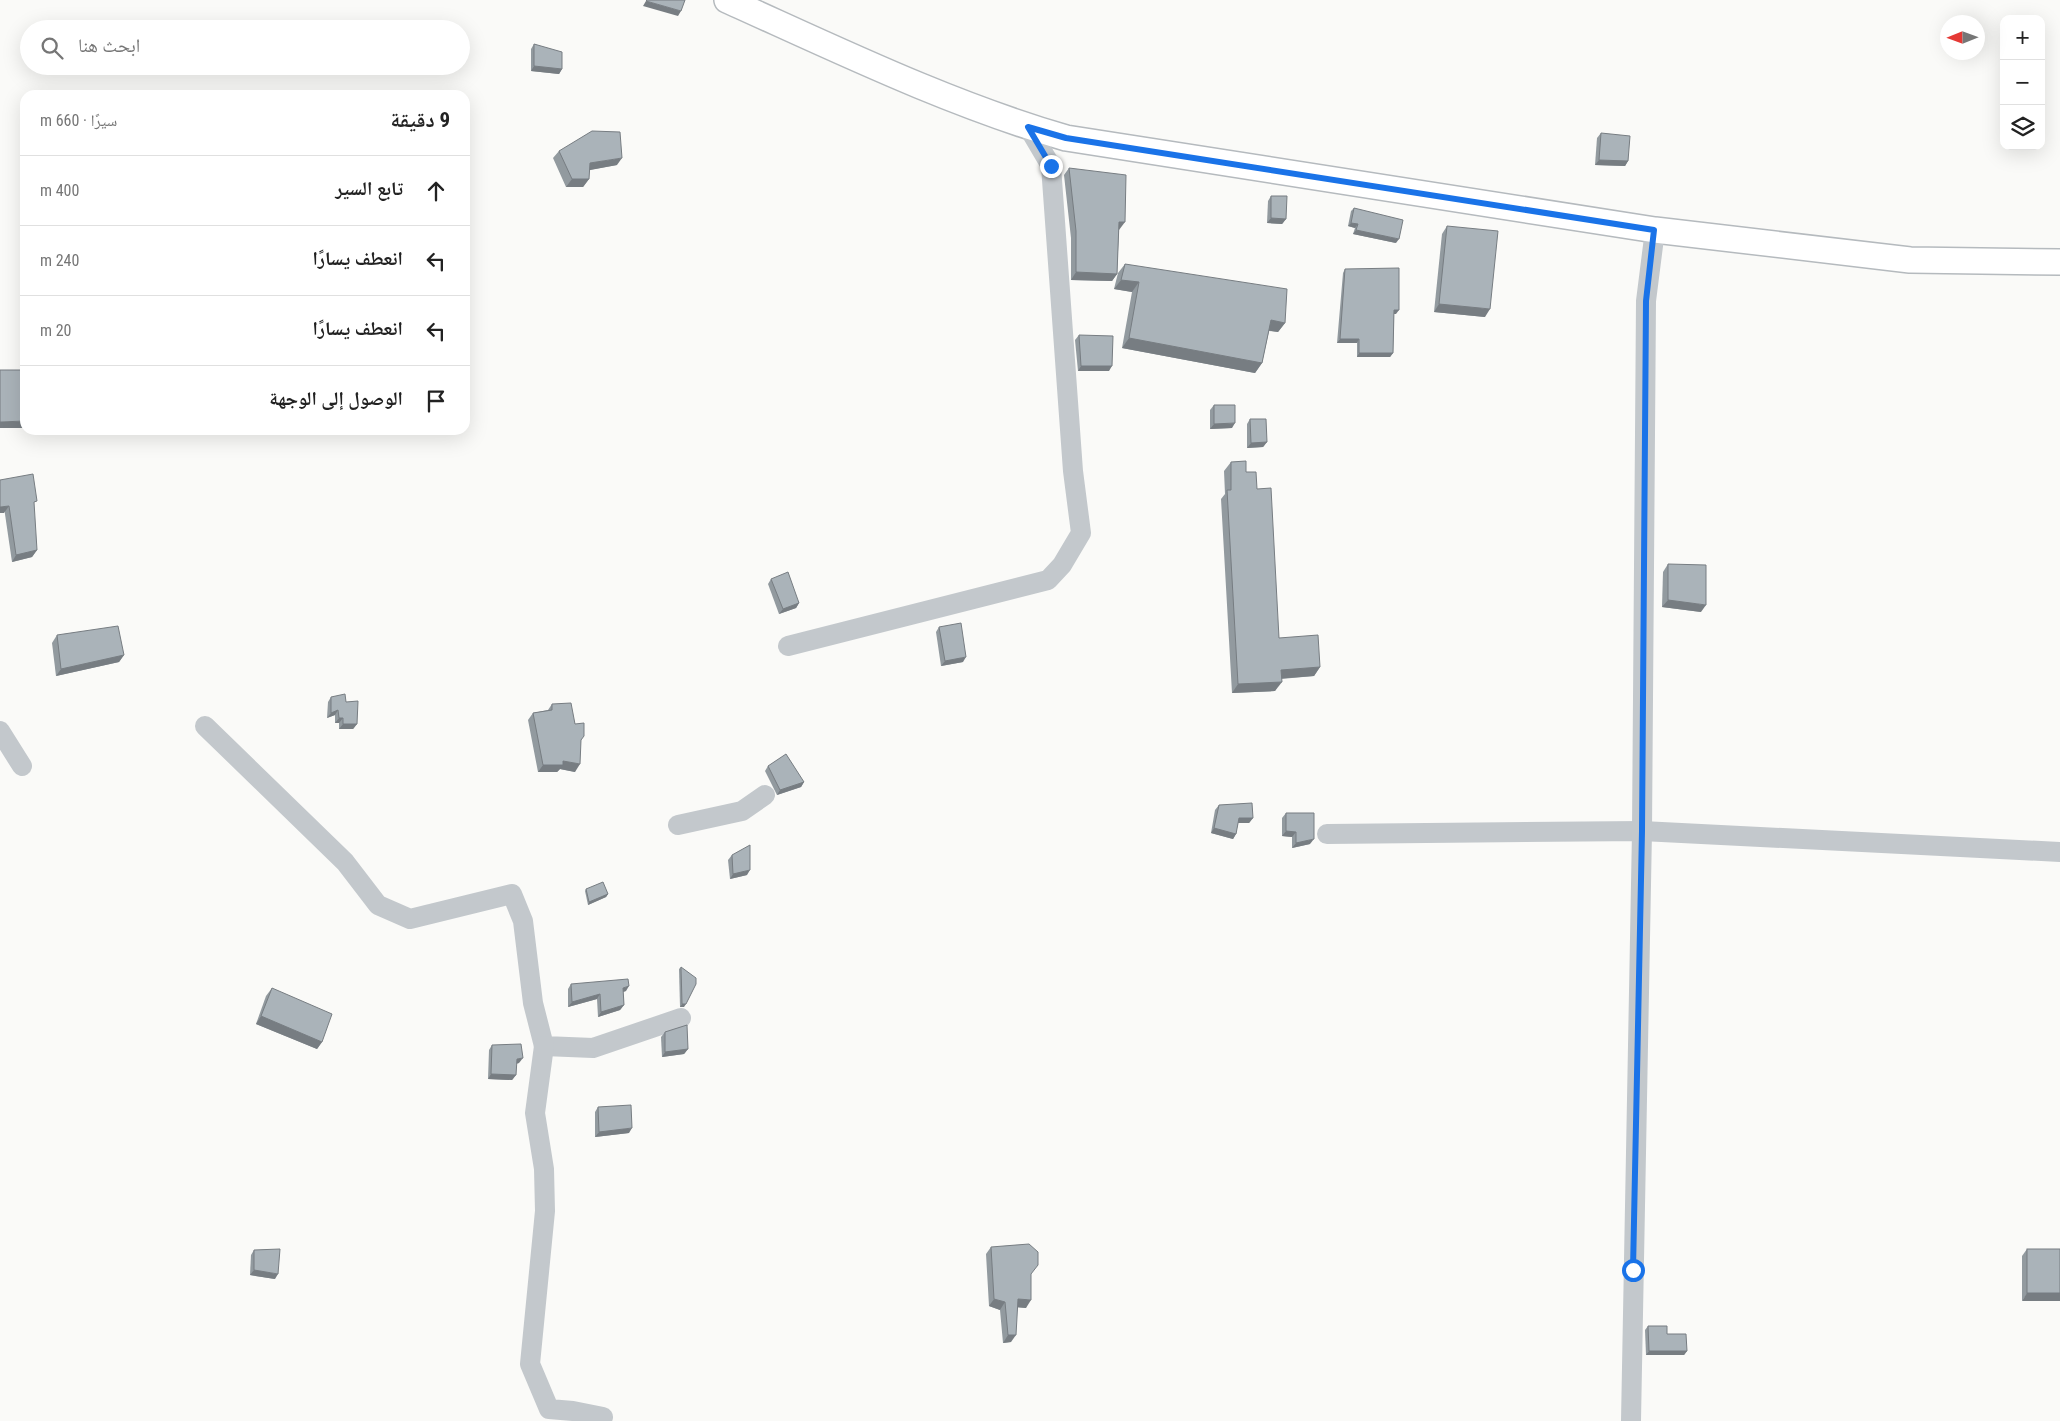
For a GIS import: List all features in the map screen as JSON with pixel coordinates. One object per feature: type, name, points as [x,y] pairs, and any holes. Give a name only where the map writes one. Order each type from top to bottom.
[{"type":"main road","points":[[727,0],[889,73],[1028,127],[1066,138],[1654,230],[1910,260],[2060,262]]},
{"type":"street","points":[[788,646],[1048,580],[1062,566],[1081,533],[1073,471],[1051,166],[1028,127]]},
{"type":"street","points":[[1631,1421],[1642,831],[1646,301],[1654,230]]},
{"type":"street","points":[[205,726],[345,862],[378,905],[410,919],[512,894],[523,921],[533,1003],[544,1046],[535,1113],[544,1169],[545,1211],[530,1364],[549,1409],[603,1417]]},
{"type":"street","points":[[0,731],[22,766]]},
{"type":"street","points":[[678,825],[742,811],[764,795]]},
{"type":"street","points":[[1327,834],[1642,831],[2060,852]]},
{"type":"street","points":[[544,1046],[593,1048],[681,1018]]},
{"type":"building","points":[[647,0],[685,0],[681,11]]},
{"type":"building","points":[[534,44],[562,52],[562,69],[534,66]]},
{"type":"building","points":[[592,131],[620,132],[622,158],[590,163],[589,179],[572,179],[559,151]]},
{"type":"building","points":[[1601,133],[1630,136],[1628,161],[1599,160]]},
{"type":"building","points":[[1069,168],[1126,175],[1125,222],[1119,222],[1117,274],[1076,272],[1076,231]]},
{"type":"building","points":[[1271,196],[1287,196],[1286,219],[1271,218]]},
{"type":"building","points":[[1354,208],[1403,220],[1399,239],[1356,230],[1358,224],[1351,223]]},
{"type":"building","points":[[1447,226],[1498,231],[1490,309],[1439,304]]},
{"type":"building","points":[[1125,264],[1287,289],[1285,323],[1271,320],[1262,363],[1129,338],[1139,282],[1121,280]]},
{"type":"building","points":[[1399,268],[1399,310],[1394,310],[1393,353],[1359,353],[1359,339],[1340,339],[1345,269]]},
{"type":"building","points":[[1079,335],[1113,336],[1112,366],[1081,366]]},
{"type":"building","points":[[0,370],[20,370],[20,421],[0,422]]},
{"type":"building","points":[[1214,405],[1235,405],[1235,423],[1214,424]]},
{"type":"building","points":[[1250,419],[1266,419],[1267,442],[1251,443]]},
{"type":"building","points":[[1246,461],[1246,472],[1256,472],[1257,489],[1271,488],[1279,638],[1318,635],[1320,667],[1281,670],[1282,682],[1238,684],[1227,490],[1231,490],[1231,462]]},
{"type":"building","points":[[33,474],[37,501],[34,502],[37,550],[16,555],[9,506],[0,507],[0,480]]},
{"type":"building","points":[[1668,564],[1706,565],[1706,605],[1668,600]]},
{"type":"building","points":[[788,572],[799,603],[783,609],[771,579]]},
{"type":"building","points":[[961,623],[966,657],[945,661],[939,627]]},
{"type":"building","points":[[118,626],[124,655],[61,669],[57,635]]},
{"type":"building","points":[[345,694],[346,702],[358,701],[357,724],[343,724],[343,718],[339,718],[338,710],[331,713],[331,697]]},
{"type":"building","points":[[571,703],[575,724],[584,723],[580,764],[563,761],[563,765],[543,765],[533,713],[552,710],[552,704]]},
{"type":"building","points":[[786,754],[804,782],[780,790],[768,766]]},
{"type":"building","points":[[1252,803],[1253,818],[1239,818],[1236,834],[1214,828],[1219,805]]},
{"type":"building","points":[[1286,813],[1314,813],[1314,839],[1296,843],[1296,832],[1286,831]]},
{"type":"building","points":[[750,845],[750,870],[733,874],[732,855]]},
{"type":"building","points":[[603,882],[608,894],[589,902],[586,889]]},
{"type":"building","points":[[681,967],[696,978],[696,984],[686,1004],[682,1004]]},
{"type":"building","points":[[628,979],[629,986],[623,988],[624,1005],[601,1012],[600,994],[572,1002],[571,984]]},
{"type":"building","points":[[272,988],[332,1014],[322,1042],[261,1016]]},
{"type":"building","points":[[687,1025],[688,1049],[665,1052],[665,1032]]},
{"type":"building","points":[[521,1044],[523,1058],[517,1059],[516,1075],[491,1074],[492,1045]]},
{"type":"building","points":[[631,1105],[632,1128],[599,1132],[598,1107]]},
{"type":"building","points":[[1029,1244],[1038,1252],[1038,1265],[1031,1274],[1031,1300],[1018,1299],[1016,1335],[1008,1335],[1005,1302],[994,1299],[991,1247]]},
{"type":"building","points":[[280,1249],[278,1274],[254,1270],[254,1250]]},
{"type":"building","points":[[2027,1249],[2060,1249],[2060,1293],[2027,1293]]},
{"type":"building","points":[[1648,1326],[1667,1326],[1667,1334],[1686,1334],[1687,1351],[1649,1351]]},
{"type":"route","points":[[1051,166],[1028,127],[1066,138],[1654,230],[1646,301],[1642,831],[1633,1270]]}]
